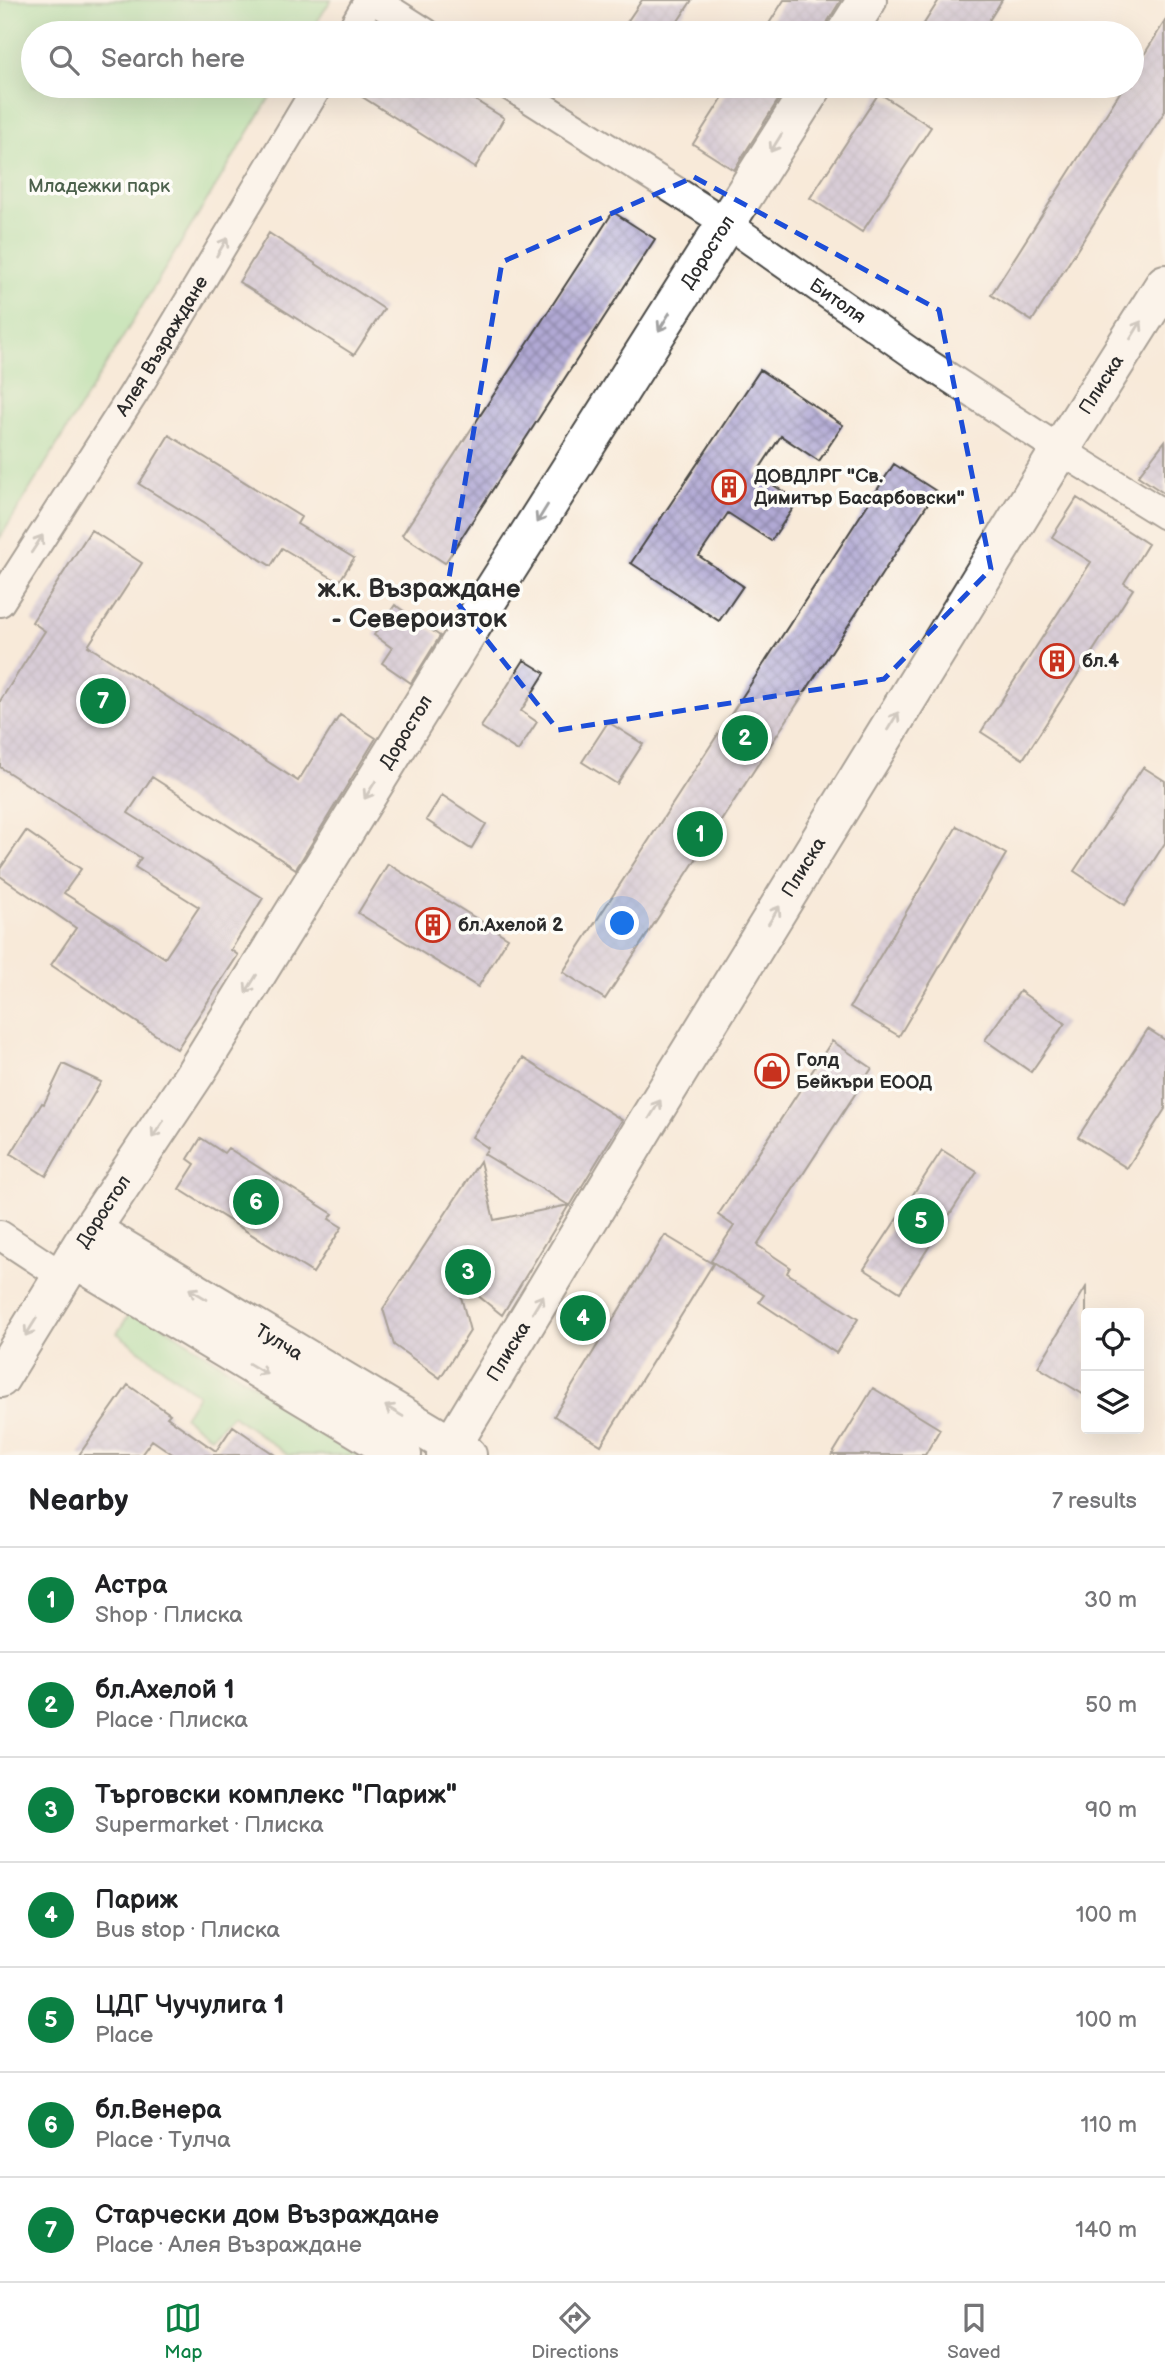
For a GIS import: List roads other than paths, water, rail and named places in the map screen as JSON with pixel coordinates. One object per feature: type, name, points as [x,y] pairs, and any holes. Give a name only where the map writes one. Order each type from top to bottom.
[{"type":"main road","points":[[854,21],[867,0]]},
{"type":"main road","name":"Доростол","points":[[0,1378],[76,1255],[196,1072],[478,616],[805,98]]},
{"type":"main road","name":"Плиска","points":[[455,1452],[646,1124],[1165,284]]},
{"type":"main road","name":"Тулча","points":[[76,1255],[455,1452]]},
{"type":"main road","name":"Тулча","points":[[76,1255],[402,1455]]},
{"type":"street","points":[[357,21],[372,0],[406,21]]},
{"type":"street","name":"Алея Възраждане","points":[[0,602],[134,393],[311,98]]},
{"type":"street","name":"Битоля","points":[[529,98],[726,223],[916,356],[1165,515]]},
{"type":"street","points":[[0,1235],[76,1255]]},
{"type":"place","name":"ДОВДЛРГ \"Св. Димитър Басарбовски\"","points":[[729,487]]},
{"type":"place","name":"бл.4","points":[[1057,661]]},
{"type":"place","name":"Старчески дом Възраждане","points":[[103,701]]},
{"type":"place","name":"бл.Ахелой 1","points":[[745,738]]},
{"type":"place","name":"Астра","points":[[700,834]]},
{"type":"place","name":"бл.Ахелой 2","points":[[433,925]]},
{"type":"place","name":"Голд Бейкъри ЕООД","points":[[772,1071]]},
{"type":"place","name":"бл.Венера","points":[[256,1202]]},
{"type":"place","name":"ЦДГ Чучулига 1","points":[[921,1221]]},
{"type":"place","name":"Търговски комплекс \"Париж\"","points":[[468,1272]]},
{"type":"place","name":"Париж","points":[[583,1318]]},
{"type":"district","name":"ж.к. Възраждане - Североизток","points":[[419,604]]},
{"type":"park label","name":"Младежки парк","points":[[99,186]]}]
